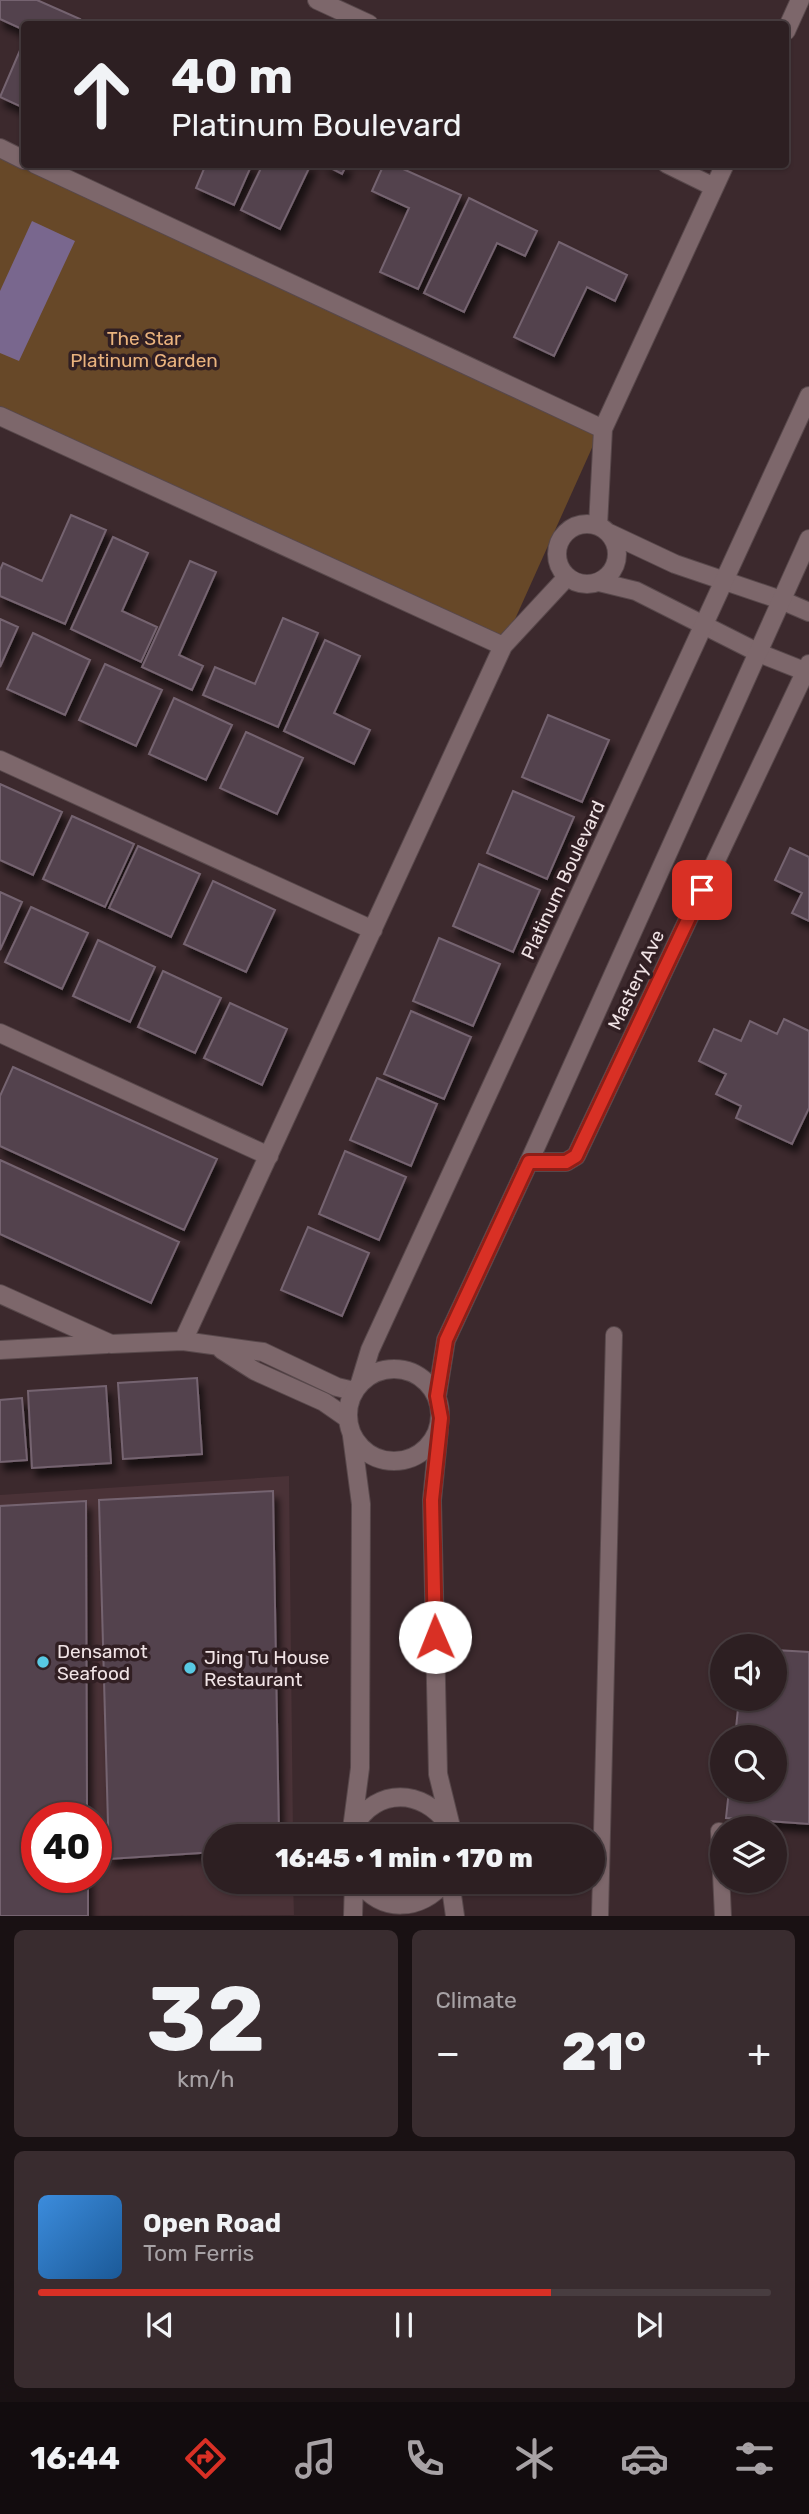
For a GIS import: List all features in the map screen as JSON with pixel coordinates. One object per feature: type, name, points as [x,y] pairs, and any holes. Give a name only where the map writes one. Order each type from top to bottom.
[{"type":"street","points":[[317,0],[362,21]]},
{"type":"street","points":[[789,24],[800,0]]},
{"type":"street","points":[[0,148],[21,158]]},
{"type":"street","points":[[44,168],[603,429]]},
{"type":"street","points":[[675,168],[714,187]]},
{"type":"street","points":[[723,168],[603,429],[603,529],[615,543],[615,566],[609,576],[599,582],[577,583],[559,568],[556,557],[563,534],[573,526],[585,523],[603,529],[675,564],[809,612]]},
{"type":"street","name":"Platinum Boulevard","points":[[357,1387],[370,1350],[809,396]]},
{"type":"street","points":[[0,416],[503,646]]},
{"type":"street","points":[[450,1824],[438,1774],[432,1500],[441,1418],[437,1396],[446,1340],[529,1162],[809,539]]},
{"type":"street","points":[[183,1342],[503,646],[567,577]]},
{"type":"street","points":[[599,582],[636,591],[759,653],[808,669]]},
{"type":"street","name":"Mastery Ave","points":[[529,1162],[566,1162],[576,1156],[808,669]]},
{"type":"street","points":[[0,760],[373,930]]},
{"type":"street","points":[[0,1033],[269,1156]]},
{"type":"street","points":[[0,1294],[111,1344]]},
{"type":"street","points":[[0,1350],[183,1342],[262,1352],[337,1387],[357,1387]]},
{"type":"street","points":[[216,1346],[255,1371],[324,1402],[350,1427],[359,1447],[380,1460],[405,1461],[427,1449],[439,1429]]},
{"type":"street","points":[[352,1824],[360,1768],[361,1504],[350,1427],[350,1400],[357,1387],[380,1371],[403,1369],[423,1379],[437,1396]]},
{"type":"street","points":[[355,1824],[361,1814],[374,1804],[392,1797],[415,1798],[438,1811],[447,1824]]},
{"type":"street","points":[[353,1916],[355,1894]]},
{"type":"street","points":[[370,1894],[396,1905],[415,1903],[435,1894]]},
{"type":"street","points":[[451,1894],[455,1916]]},
{"type":"lane","points":[[600,1916],[614,1335]]},
{"type":"lane","points":[[722,1893],[723,1916]]},
{"type":"shaded area","points":[[32,221],[75,241],[19,361],[0,353],[0,291]]},
{"type":"shaded area","points":[[289,1476],[293,1824],[203,1824],[203,1894],[293,1894],[294,1915],[0,1916],[0,1495]]},
{"type":"green space","name":"The Star Platinum Garden","points":[[0,149],[21,159],[21,168],[41,168],[600,430],[503,646],[0,416]]},
{"type":"building","points":[[0,0],[37,0],[80,19],[21,21],[21,29],[0,19]]},
{"type":"building","points":[[21,48],[21,107],[0,97]]},
{"type":"building","points":[[204,168],[250,168],[234,205],[196,188]]},
{"type":"building","points":[[261,168],[309,168],[280,229],[241,210]]},
{"type":"building","points":[[331,168],[345,168],[342,174]]},
{"type":"building","points":[[382,168],[401,168],[461,195],[418,289],[380,272],[409,208],[372,191]]},
{"type":"building","points":[[469,198],[537,231],[525,256],[497,243],[464,312],[424,293]]},
{"type":"building","points":[[559,242],[627,275],[615,301],[587,287],[554,356],[514,337]]},
{"type":"building","points":[[71,515],[106,530],[65,624],[0,596],[0,570],[3,563],[42,581]]},
{"type":"building","points":[[113,537],[148,553],[122,611],[157,627],[141,662],[71,629]]},
{"type":"building","points":[[190,561],[216,572],[179,655],[203,666],[192,690],[142,667]]},
{"type":"building","points":[[283,618],[318,633],[278,727],[203,695],[215,667],[255,684]]},
{"type":"building","points":[[0,619],[18,627],[0,667]]},
{"type":"building","points":[[33,633],[90,660],[65,715],[7,689]]},
{"type":"building","points":[[325,640],[360,656],[334,713],[370,730],[354,764],[284,731]]},
{"type":"building","points":[[105,664],[162,690],[136,746],[79,720]]},
{"type":"building","points":[[174,698],[232,725],[206,780],[149,754]]},
{"type":"building","points":[[548,715],[609,740],[582,802],[522,777]]},
{"type":"building","points":[[246,732],[303,758],[277,814],[220,788]]},
{"type":"building","points":[[0,784],[62,812],[33,875],[0,860]]},
{"type":"building","points":[[513,791],[574,817],[547,879],[487,853]]},
{"type":"building","points":[[72,816],[134,844],[105,907],[43,879]]},
{"type":"building","points":[[138,846],[200,874],[171,937],[109,908]]},
{"type":"building","points":[[790,848],[809,857],[809,921],[792,913],[802,893],[775,880]]},
{"type":"building","points":[[479,864],[540,890],[513,952],[453,926]]},
{"type":"building","points":[[213,881],[275,910],[246,972],[184,944]]},
{"type":"building","points":[[0,892],[22,902],[0,950]]},
{"type":"building","points":[[31,907],[88,933],[62,989],[5,962]]},
{"type":"building","points":[[439,938],[500,964],[473,1026],[413,1001]]},
{"type":"building","points":[[98,940],[155,967],[130,1022],[73,996]]},
{"type":"building","points":[[163,971],[221,998],[195,1053],[138,1027]]},
{"type":"building","points":[[230,1003],[287,1029],[262,1085],[204,1058]]},
{"type":"building","points":[[411,1011],[471,1037],[444,1099],[384,1074]]},
{"type":"building","points":[[784,1019],[809,1031],[809,1108],[792,1144],[736,1118],[741,1106],[716,1094],[726,1074],[699,1061],[714,1029],[741,1041],[750,1021],[777,1034]]},
{"type":"building","points":[[13,1067],[217,1159],[184,1230],[0,1146],[0,1096]]},
{"type":"building","points":[[377,1078],[437,1104],[411,1166],[350,1140]]},
{"type":"building","points":[[345,1151],[406,1177],[379,1240],[319,1214]]},
{"type":"building","points":[[0,1160],[179,1242],[151,1303],[0,1234]]},
{"type":"building","points":[[308,1227],[369,1253],[342,1316],[281,1290]]},
{"type":"building","points":[[197,1378],[202,1454],[123,1459],[118,1383]]},
{"type":"building","points":[[106,1386],[111,1463],[32,1468],[28,1391]]},
{"type":"building","points":[[22,1398],[27,1460],[0,1462],[0,1400]]},
{"type":"building","name":"Jing Tu House Restaurant","points":[[273,1491],[279,1824],[203,1824],[203,1853],[112,1859],[112,1802],[107,1802],[99,1500]]},
{"type":"building","name":"Densamot Seafood","points":[[86,1501],[87,1802],[21,1802],[21,1893],[88,1893],[88,1916],[0,1916],[0,1506]]},
{"type":"building","points":[[787,1651],[809,1652],[809,1824],[787,1822],[787,1816],[726,1816],[728,1802],[787,1802],[787,1725],[736,1725],[738,1711],[787,1711]]},
{"type":"place","name":"Densamot Seafood","points":[[43,1662]]},
{"type":"place","name":"Jing Tu House Restaurant","points":[[190,1668]]},
{"type":"route","points":[[435,1637],[432,1500],[441,1418],[437,1396],[446,1340],[529,1162],[566,1162],[576,1156],[702,890]]}]
